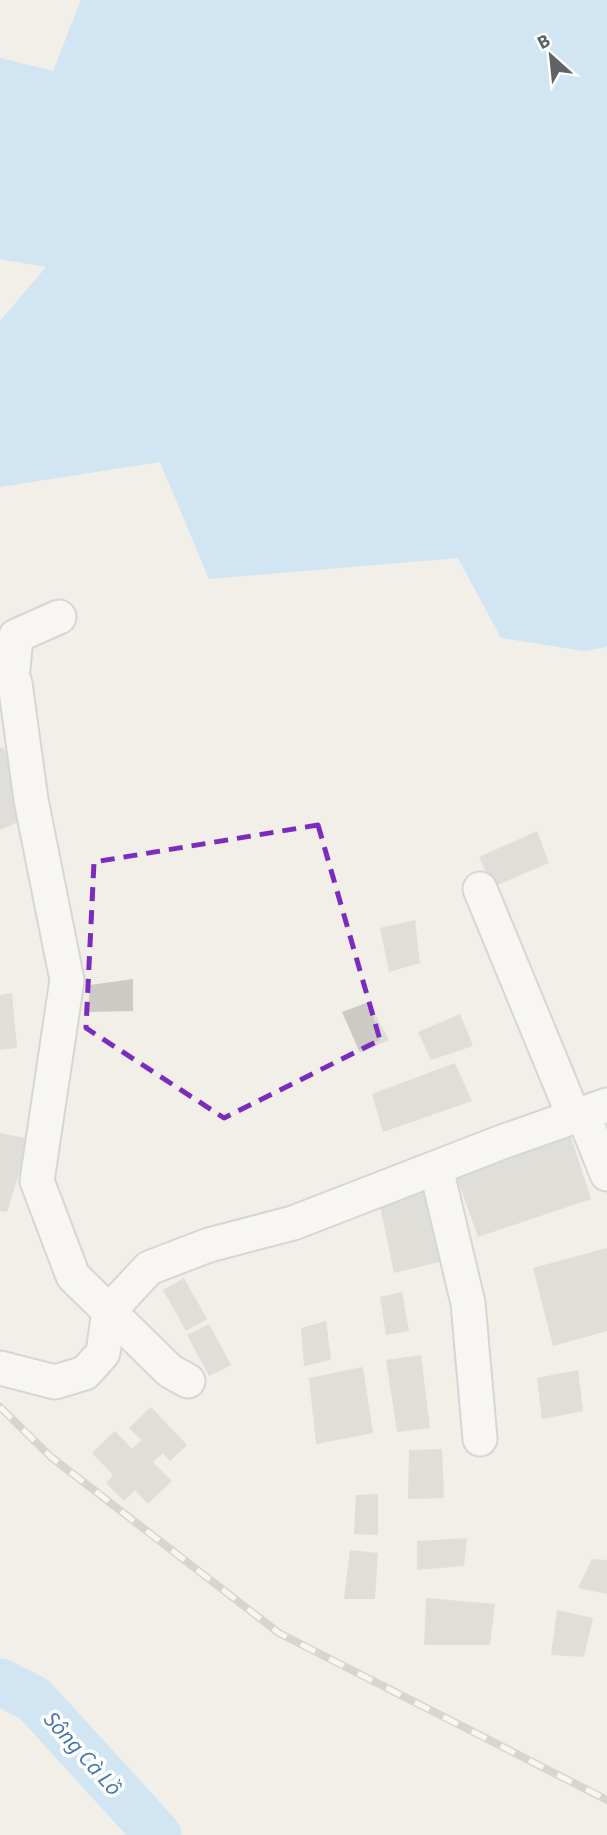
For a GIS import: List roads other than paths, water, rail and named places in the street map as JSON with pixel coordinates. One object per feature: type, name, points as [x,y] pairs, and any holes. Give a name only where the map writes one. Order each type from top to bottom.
[{"type":"street","points":[[59,617],[16,636],[6,679],[15,683],[31,800],[67,980],[37,1181],[73,1276],[170,1371],[188,1381]]},
{"type":"street","points":[[480,889],[588,1112],[607,1174]]},
{"type":"street","points":[[0,1368],[55,1382],[85,1373],[103,1353],[109,1311],[149,1268],[209,1245],[293,1223],[588,1112]]},
{"type":"street","points":[[436,1168],[468,1303],[480,1439]]},
{"type":"water","points":[[81,0],[607,0],[607,647],[584,651],[501,638],[458,558],[209,579],[160,462],[0,487],[0,321],[46,267],[0,259],[0,58],[53,71]]},
{"type":"waterway","name":"Sông Cà Lồ","points":[[0,1682],[34,1699],[158,1835]]},
{"type":"railway","points":[[0,1407],[51,1457],[279,1633],[607,1800]]}]
